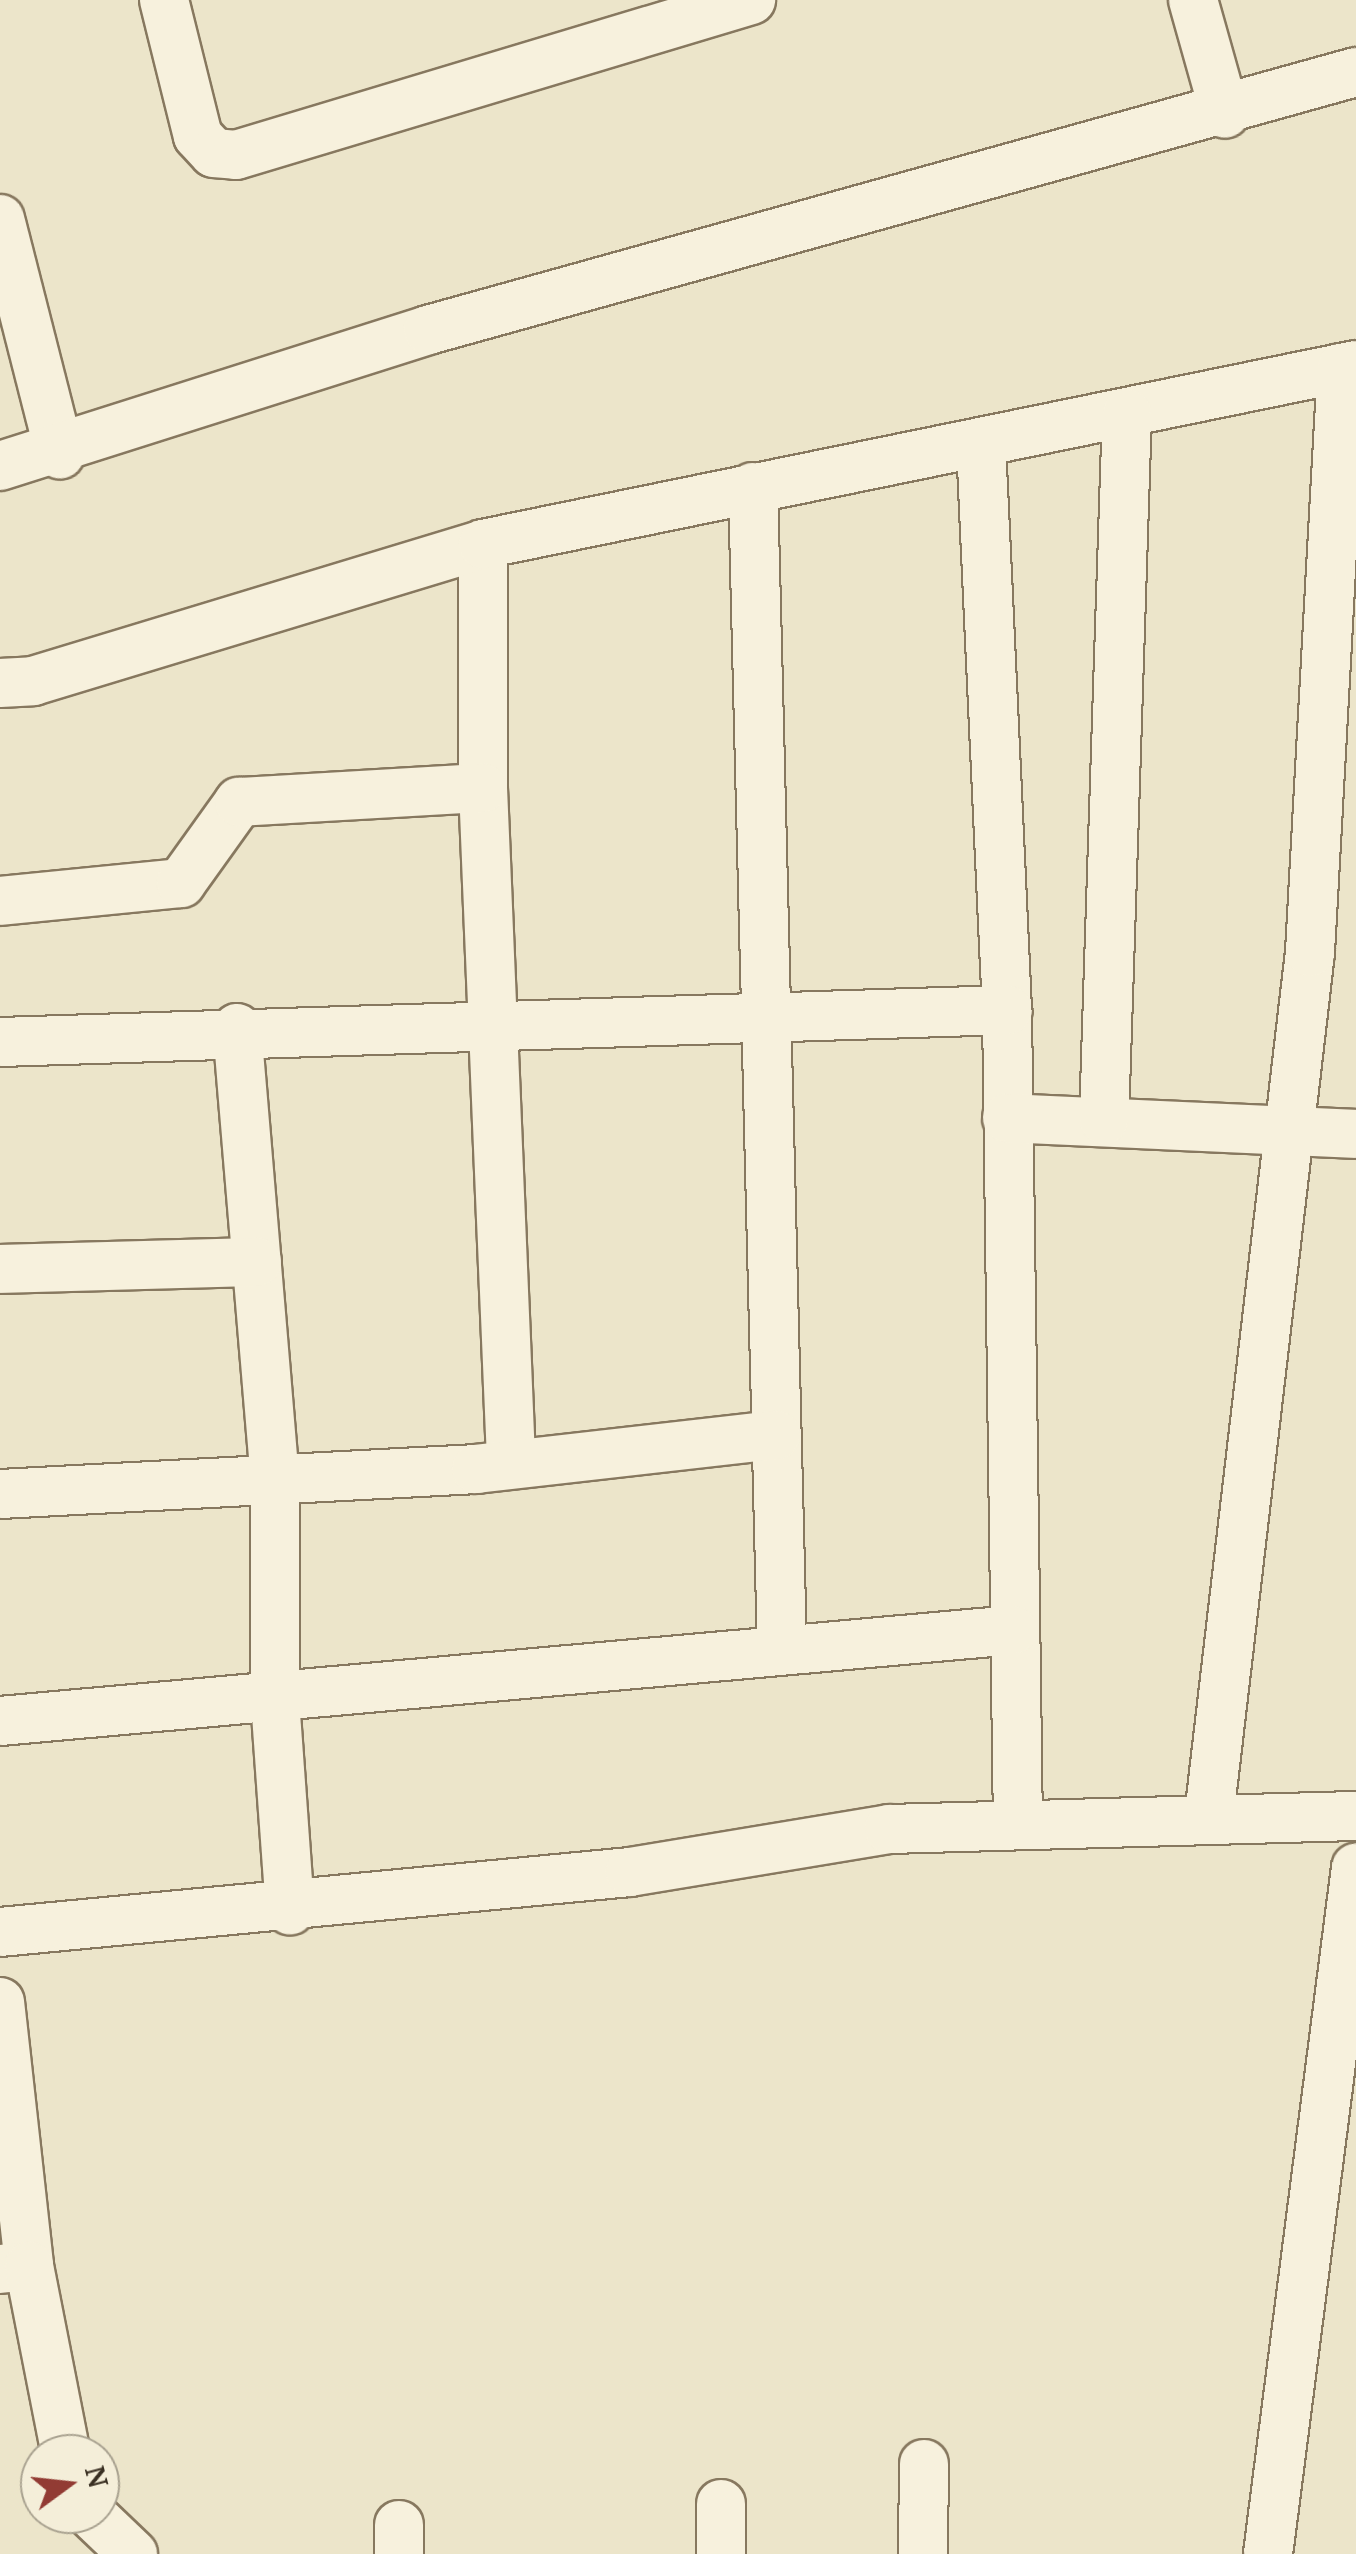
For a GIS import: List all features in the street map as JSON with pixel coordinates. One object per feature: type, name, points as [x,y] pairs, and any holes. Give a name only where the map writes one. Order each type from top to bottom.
[{"type":"street","points":[[164,0],[198,136],[214,154],[236,154],[751,0]]},
{"type":"street","points":[[1193,0],[1224,114]]},
{"type":"street","points":[[0,466],[60,454],[428,330],[1224,114],[1356,72]]},
{"type":"street","points":[[0,218],[60,454]]},
{"type":"street","points":[[0,683],[33,681],[483,544],[1349,366],[1293,1130],[1209,1816]]},
{"type":"street","points":[[1104,1120],[1127,414]]},
{"type":"street","points":[[981,444],[1008,1010],[1018,1824]]},
{"type":"street","points":[[753,487],[782,1647]]},
{"type":"street","points":[[483,544],[483,788],[512,1459]]},
{"type":"street","points":[[0,901],[180,883],[239,802],[483,788]]},
{"type":"street","points":[[0,1042],[237,1028],[1008,1010]]},
{"type":"street","points":[[237,1028],[275,1479],[275,1700],[290,1910]]},
{"type":"street","points":[[1008,1118],[1356,1134]]},
{"type":"street","points":[[0,1270],[257,1262]]},
{"type":"street","points":[[0,1494],[275,1479],[776,1435]]},
{"type":"street","points":[[0,1722],[275,1700],[782,1647],[1013,1630]]},
{"type":"street","points":[[0,1932],[290,1910],[630,1872],[889,1829],[1209,1816],[1356,1816]]},
{"type":"street","points":[[1268,2554],[1351,1941],[1356,1868]]},
{"type":"street","points":[[0,2002],[14,2268],[60,2434]]},
{"type":"street","points":[[923,2554],[924,2464]]},
{"type":"street","points":[[721,2504],[721,2554]]},
{"type":"street","points":[[112,2534],[133,2554]]}]
